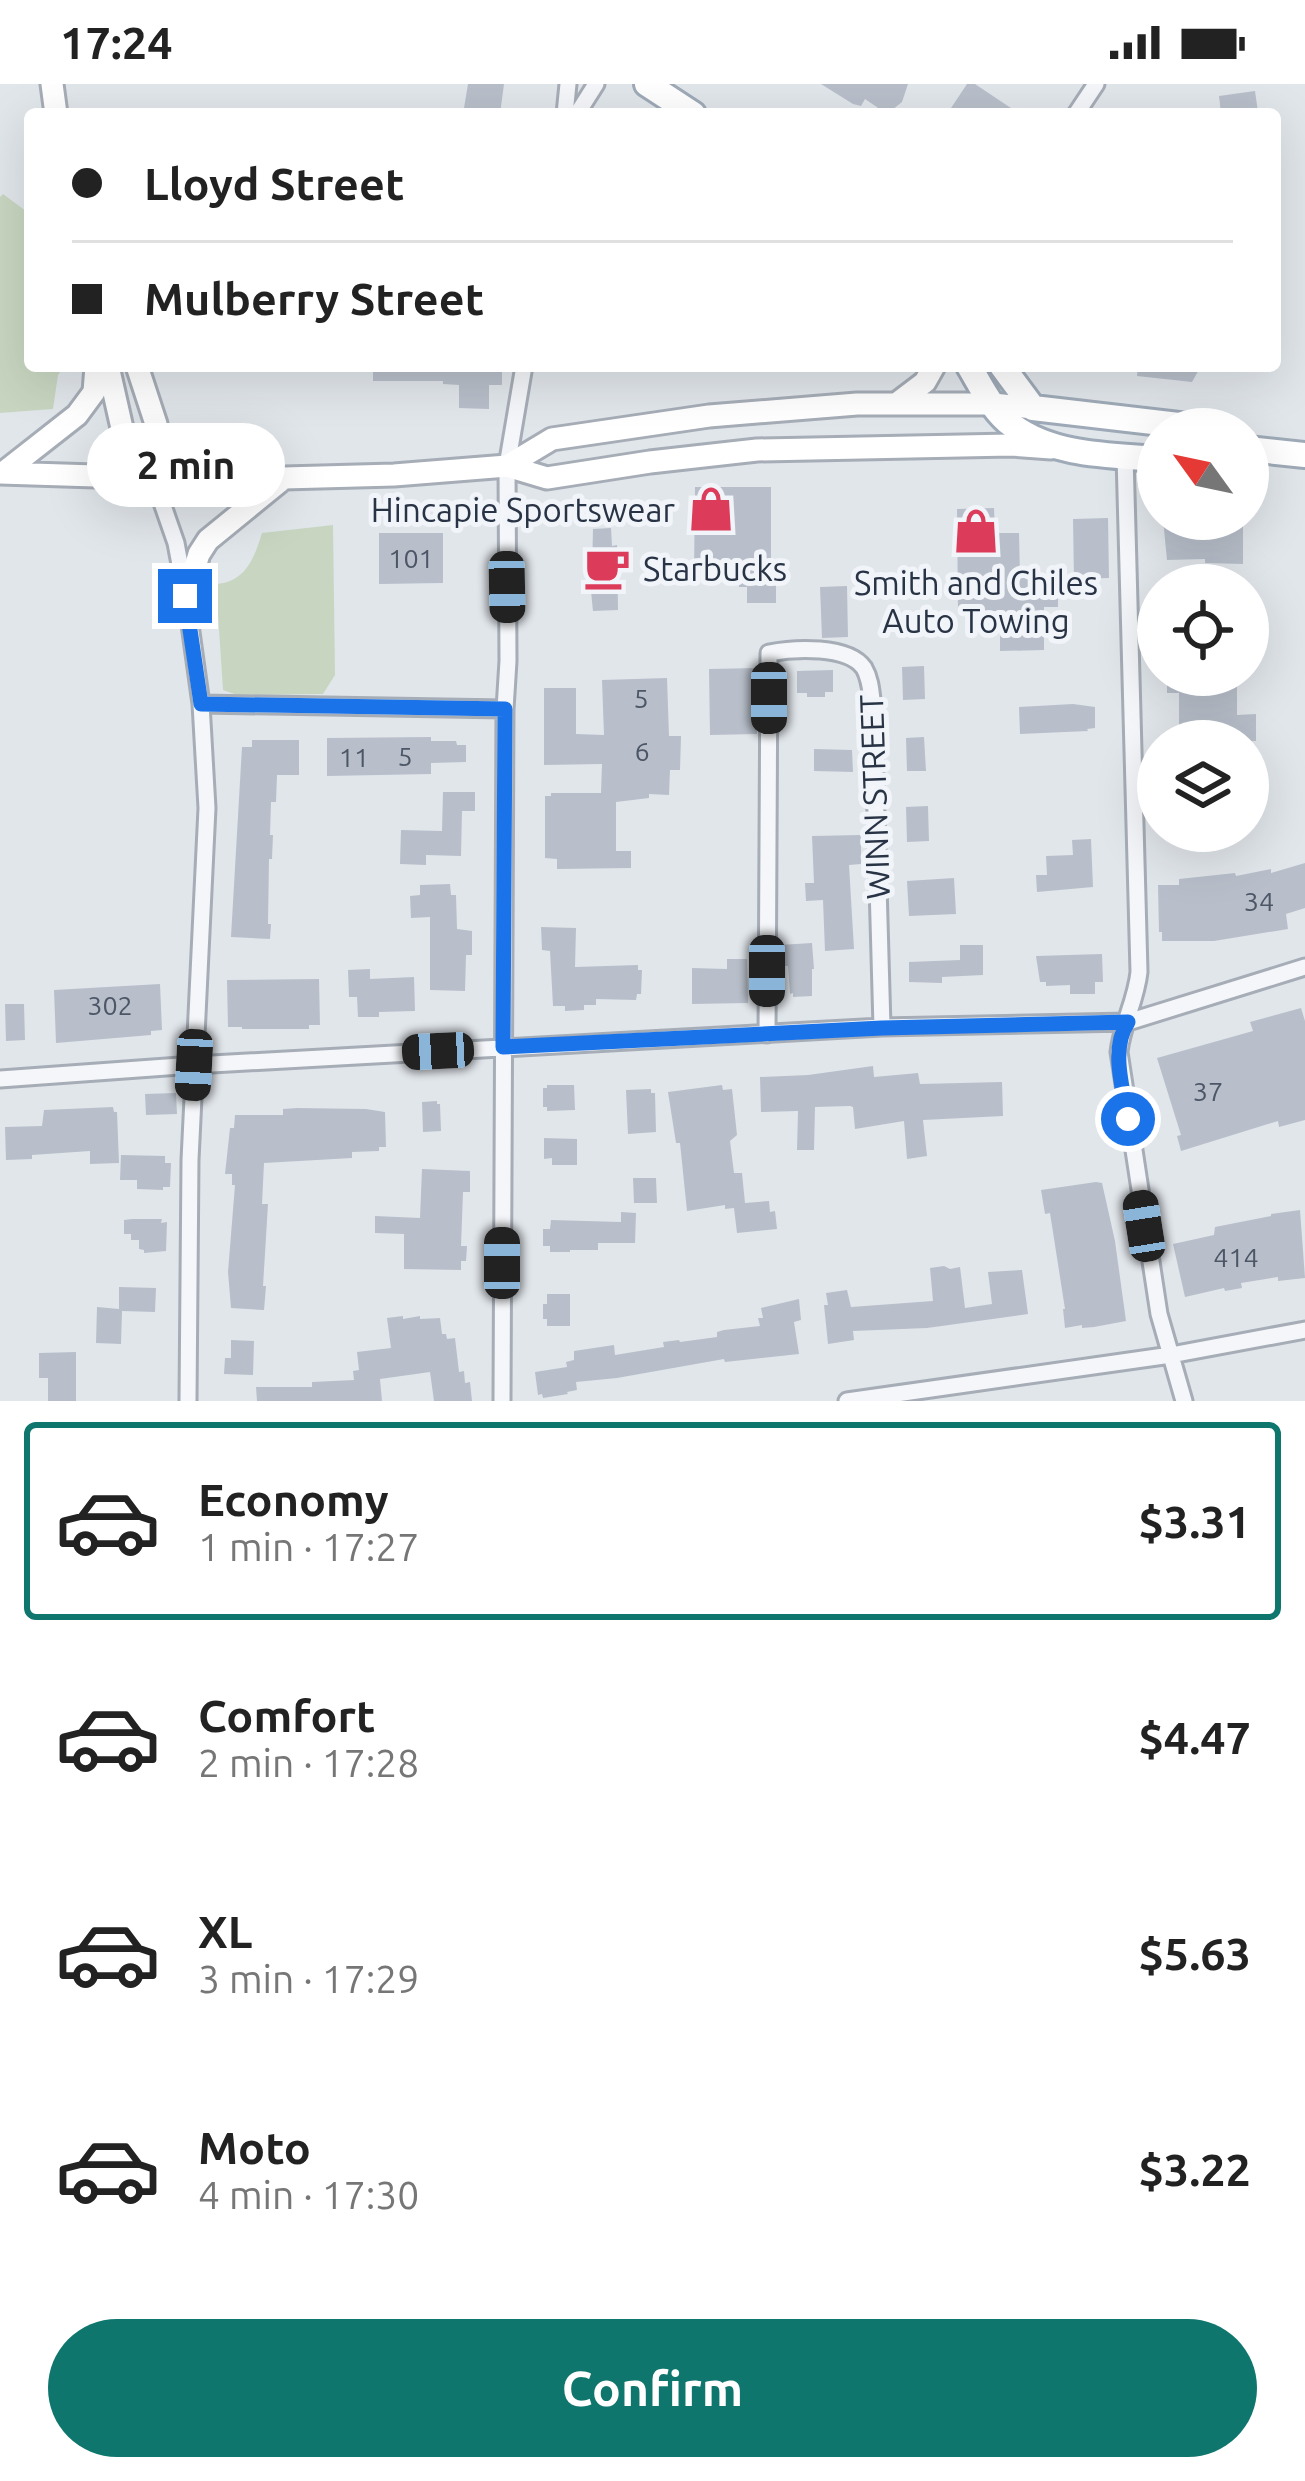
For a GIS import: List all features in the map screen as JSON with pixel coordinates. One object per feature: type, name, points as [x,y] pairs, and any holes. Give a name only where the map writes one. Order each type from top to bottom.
[{"type":"main road","points":[[647,84],[684,108]]},
{"type":"main road","points":[[2,473],[77,415],[94,392],[96,372]]},
{"type":"main road","points":[[109,372],[124,437],[153,477]]},
{"type":"main road","points":[[139,372],[156,424],[153,477]]},
{"type":"main road","points":[[896,404],[931,372]]},
{"type":"main road","points":[[973,372],[1013,426],[1056,448]]},
{"type":"main road","points":[[1007,372],[1034,408]]},
{"type":"main road","points":[[507,466],[552,439],[710,416],[856,404],[993,404],[1137,420]]},
{"type":"main road","points":[[2,473],[284,478],[507,466],[547,478],[757,450],[1011,445],[1137,457]]},
{"type":"main road","points":[[1269,451],[1305,455]]},
{"type":"main road","points":[[185,596],[208,540],[284,478]]},
{"type":"street","points":[[502,1401],[507,466],[523,372]]},
{"type":"street","points":[[1125,456],[1139,971],[1119,1052],[1159,1315],[1184,1401]]},
{"type":"street","points":[[153,477],[176,543],[185,596],[201,704],[207,808],[190,1160],[188,1401]]},
{"type":"street","name":"WINN STREET","points":[[766,1034],[770,653],[804,649],[839,653],[861,663],[870,680],[882,1028]]},
{"type":"street","points":[[201,704],[505,709]]},
{"type":"street","points":[[0,1078],[882,1028],[1128,1022],[1305,968]]},
{"type":"street","points":[[847,1401],[1171,1355],[1305,1330]]},
{"type":"green space","points":[[3,194],[24,210],[24,372],[60,372],[53,409],[0,413]]},
{"type":"green space","points":[[333,525],[335,675],[323,694],[237,695],[223,690],[216,584],[241,574],[262,533]]},
{"type":"building","points":[[468,84],[504,84],[501,108],[464,108]]},
{"type":"building","points":[[821,84],[908,84],[894,108],[878,108],[865,99],[861,106]]},
{"type":"building","points":[[967,84],[975,84],[1011,108],[951,108]]},
{"type":"building","points":[[1255,91],[1257,108],[1220,108],[1219,96]]},
{"type":"building","points":[[373,372],[502,372],[502,385],[489,385],[489,409],[459,408],[459,385],[443,381],[373,381]]},
{"type":"building","points":[[1137,372],[1198,372],[1192,382],[1137,376]]},
{"type":"building","points":[[695,487],[771,487],[771,585],[776,585],[776,603],[747,603],[747,587],[739,587],[739,572],[694,572]]},
{"type":"building","points":[[994,508],[995,533],[1019,533],[1020,576],[1058,577],[1058,607],[1044,607],[1044,650],[1000,651],[1000,611],[958,611],[957,509]]},
{"type":"building","points":[[1108,518],[1109,578],[1074,579],[1073,519]]},
{"type":"building","name":"Starbucks","points":[[611,528],[612,546],[617,545],[618,610],[593,611],[589,572],[593,529]]},
{"type":"building","points":[[379,533],[443,533],[443,583],[379,584]]},
{"type":"building","points":[[1165,540],[1243,540],[1243,564],[1167,560]]},
{"type":"building","points":[[847,586],[848,637],[822,638],[820,587]]},
{"type":"building","points":[[924,666],[925,699],[903,700],[902,667]]},
{"type":"building","points":[[757,668],[757,734],[710,735],[709,669]]},
{"type":"building","points":[[833,670],[833,692],[825,692],[825,697],[797,693],[797,671]]},
{"type":"building","points":[[667,678],[669,736],[681,736],[680,770],[670,770],[669,795],[649,794],[649,798],[616,802],[616,851],[631,851],[631,868],[557,869],[557,859],[545,858],[545,796],[601,793],[602,764],[544,765],[544,688],[576,688],[576,734],[604,735],[602,680]]},
{"type":"building","points":[[1179,696],[1237,696],[1237,715],[1256,714],[1256,720],[1179,720]]},
{"type":"building","points":[[1019,707],[1095,707],[1095,728],[1020,734]]},
{"type":"building","points":[[431,737],[431,741],[466,745],[466,762],[431,763],[431,774],[327,776],[327,738]]},
{"type":"building","points":[[924,737],[926,771],[907,771],[906,738]]},
{"type":"building","points":[[252,740],[299,740],[299,775],[277,775],[276,802],[271,802],[270,939],[231,937],[242,747],[252,747]]},
{"type":"building","points":[[814,749],[852,750],[853,772],[814,771]]},
{"type":"building","points":[[443,792],[475,792],[475,811],[462,811],[461,856],[426,855],[426,865],[400,864],[401,830],[442,831]]},
{"type":"building","points":[[928,806],[929,841],[907,842],[906,807]]},
{"type":"building","points":[[861,835],[861,864],[849,865],[854,949],[825,951],[823,900],[806,901],[805,883],[814,883],[812,836]]},
{"type":"building","points":[[1091,839],[1093,887],[1037,892],[1036,875],[1047,875],[1046,856],[1073,855],[1072,840]]},
{"type":"building","points":[[1305,863],[1305,908],[1286,914],[1288,929],[1214,941],[1162,941],[1158,885],[1271,869],[1271,873]]},
{"type":"building","points":[[954,878],[956,914],[909,916],[907,881]]},
{"type":"building","points":[[450,884],[451,895],[456,895],[457,929],[472,931],[465,991],[430,990],[430,917],[411,918],[410,896],[420,895],[420,885]]},
{"type":"building","points":[[541,927],[576,928],[575,967],[638,965],[641,994],[636,1000],[596,999],[596,1005],[584,1005],[584,1010],[553,1006],[550,951],[542,950]]},
{"type":"building","points":[[812,943],[812,996],[793,997],[788,966],[779,960],[779,945]]},
{"type":"building","points":[[960,945],[983,945],[983,975],[942,977],[942,983],[909,982],[909,962],[960,960]]},
{"type":"building","points":[[1102,954],[1103,982],[1095,982],[1095,994],[1070,994],[1070,985],[1040,982],[1036,956]]},
{"type":"building","points":[[727,959],[747,959],[748,1003],[692,1004],[692,968],[727,969]]},
{"type":"building","points":[[370,969],[370,979],[414,977],[415,1011],[358,1017],[357,997],[349,997],[348,970]]},
{"type":"building","points":[[319,979],[320,1025],[309,1025],[309,1029],[228,1027],[227,980]]},
{"type":"building","points":[[160,984],[162,1030],[151,1031],[151,1035],[56,1043],[54,990]]},
{"type":"building","points":[[5,1004],[24,1004],[25,1040],[6,1041]]},
{"type":"building","points":[[1301,1008],[1305,1120],[1279,1127],[1278,1121],[1181,1151],[1177,1136],[1181,1135],[1157,1058],[1253,1031],[1250,1022]]},
{"type":"building","points":[[873,1066],[874,1077],[918,1073],[920,1084],[1002,1082],[1003,1116],[923,1120],[927,1156],[907,1159],[904,1121],[855,1129],[853,1107],[815,1107],[814,1150],[797,1150],[798,1111],[761,1112],[760,1077]]},
{"type":"building","points":[[574,1085],[575,1110],[547,1111],[543,1088]]},
{"type":"building","points":[[722,1085],[723,1090],[732,1089],[737,1135],[730,1141],[734,1173],[742,1173],[745,1203],[769,1201],[777,1229],[737,1233],[734,1208],[725,1209],[725,1205],[687,1211],[680,1143],[676,1143],[668,1092]]},
{"type":"building","points":[[651,1089],[656,1132],[628,1134],[626,1090]]},
{"type":"building","points":[[176,1093],[177,1114],[146,1115],[145,1094]]},
{"type":"building","points":[[437,1101],[441,1131],[423,1132],[422,1102]]},
{"type":"building","points":[[113,1107],[119,1163],[90,1164],[90,1151],[6,1160],[5,1127],[42,1126],[44,1110]]},
{"type":"building","points":[[283,1109],[385,1112],[386,1147],[352,1152],[352,1158],[264,1163],[262,1204],[268,1204],[264,1310],[231,1308],[228,1272],[235,1185],[232,1174],[225,1174],[230,1128],[234,1128],[235,1115],[283,1115]]},
{"type":"building","points":[[544,1138],[577,1139],[577,1165],[552,1165],[552,1158],[544,1159]]},
{"type":"building","points":[[121,1155],[165,1156],[165,1163],[171,1163],[170,1187],[137,1189],[137,1180],[120,1180]]},
{"type":"building","points":[[422,1169],[470,1171],[470,1192],[463,1192],[461,1246],[467,1246],[461,1270],[404,1269],[404,1234],[375,1233],[375,1216],[420,1218]]},
{"type":"building","points":[[633,1178],[656,1178],[657,1203],[634,1203]]},
{"type":"building","points":[[1102,1183],[1115,1241],[1126,1321],[1065,1328],[1050,1213],[1045,1214],[1041,1190]]},
{"type":"building","points":[[1300,1210],[1305,1278],[1278,1281],[1278,1277],[1185,1297],[1173,1244],[1214,1235],[1215,1227]]},
{"type":"building","points":[[621,1212],[636,1213],[635,1243],[598,1243],[598,1250],[570,1252],[550,1252],[550,1246],[543,1246],[543,1229],[550,1229],[551,1220],[621,1222]]},
{"type":"building","points":[[162,1219],[161,1223],[167,1222],[166,1251],[144,1253],[139,1240],[124,1234],[124,1220]]},
{"type":"building","points":[[960,1267],[965,1308],[992,1304],[988,1272],[1022,1270],[1028,1314],[927,1328],[853,1331],[854,1340],[828,1344],[826,1293],[847,1290],[851,1307],[933,1301],[930,1268]]},
{"type":"building","points":[[119,1287],[156,1288],[155,1312],[122,1311],[121,1344],[96,1343],[97,1307],[119,1309]]},
{"type":"building","points":[[547,1294],[570,1294],[570,1326],[547,1326],[543,1304],[547,1304]]},
{"type":"building","points":[[799,1299],[801,1320],[794,1322],[799,1354],[724,1359],[576,1382],[577,1390],[568,1394],[538,1395],[535,1372],[567,1367],[566,1362],[574,1360],[574,1351],[614,1345],[615,1355],[664,1347],[663,1342],[717,1337],[724,1330],[760,1326],[761,1308]]},
{"type":"building","points":[[387,1318],[440,1318],[442,1334],[455,1338],[459,1372],[464,1371],[465,1383],[470,1382],[472,1401],[434,1401],[430,1372],[380,1379],[382,1401],[257,1401],[256,1387],[312,1387],[312,1382],[354,1380],[353,1371],[359,1370],[357,1352],[391,1348]]},
{"type":"building","points":[[231,1340],[254,1341],[253,1375],[224,1374],[225,1358],[231,1358]]},
{"type":"building","points":[[76,1352],[76,1401],[48,1401],[48,1378],[39,1378],[39,1353]]},
{"type":"place","name":"Hincapie Sportswear","points":[[711,509]]},
{"type":"place","name":"Smith and Chiles Auto Towing","points":[[976,531]]},
{"type":"place","name":"Starbucks","points":[[607,568]]},
{"type":"route","points":[[185,596],[201,704],[505,709],[503,1047],[882,1028],[1128,1022],[1119,1052],[1128,1119]]}]
